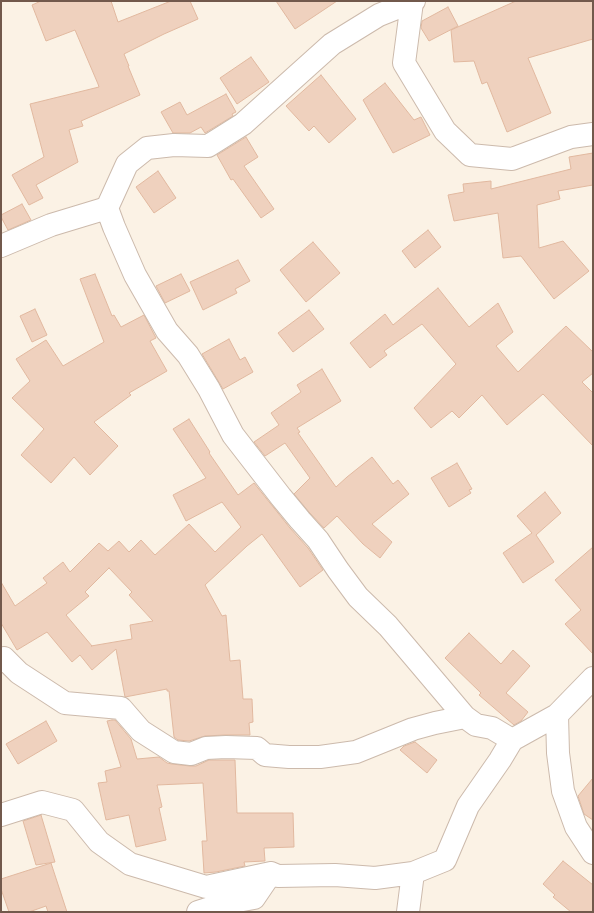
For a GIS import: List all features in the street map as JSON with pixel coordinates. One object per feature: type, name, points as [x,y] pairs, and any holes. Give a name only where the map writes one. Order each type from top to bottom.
[{"type":"street","points":[[413,1],[404,63],[445,131],[470,155],[512,159],[571,137],[593,134]]},
{"type":"street","points":[[413,1],[379,15],[332,44],[243,124],[208,146],[174,145],[147,148],[127,164],[107,208],[135,275],[167,331],[188,355],[233,435],[281,497],[318,540],[358,597],[388,626],[465,717],[476,725],[492,728],[512,740]]},
{"type":"street","points":[[1,246],[51,225],[107,208]]},
{"type":"street","points":[[1,660],[4,658],[19,673],[66,703],[121,708],[141,732],[174,752],[191,754],[206,748],[257,748],[265,755],[320,758],[356,752],[413,729],[465,717]]},
{"type":"street","points":[[1,814],[42,802],[74,810],[99,842],[130,864],[206,887],[271,873],[278,876],[334,875],[375,878],[413,873],[445,860],[468,806],[512,740],[556,715],[593,678]]},
{"type":"street","points":[[556,715],[558,753],[563,791],[576,827],[593,853]]},
{"type":"street","points":[[198,912],[226,903],[254,898],[271,873]]},
{"type":"street","points":[[408,912],[413,873]]},
{"type":"building","points":[[41,1],[111,1],[118,22],[171,1],[190,1],[198,19],[124,54],[140,95],[81,121],[83,126],[69,130],[78,162],[36,185],[43,198],[29,205],[12,175],[44,157],[30,104],[99,87],[75,30],[46,41],[32,5]]},
{"type":"building","points":[[276,1],[337,1],[295,29]]},
{"type":"building","points":[[516,1],[593,1],[593,39],[528,58],[551,113],[507,132],[487,82],[482,84],[474,61],[454,62],[451,30]]},
{"type":"building","points":[[448,7],[458,26],[429,41],[421,28],[422,21]]},
{"type":"building","points":[[251,57],[269,82],[237,104],[220,78]]},
{"type":"building","points":[[321,75],[356,119],[329,143],[314,126],[309,131],[286,106]]},
{"type":"building","points":[[385,83],[414,120],[421,117],[430,135],[393,153],[363,100]]},
{"type":"building","points":[[226,94],[236,112],[232,114],[233,116],[205,133],[201,127],[190,133],[173,133],[161,112],[180,102],[187,115]]},
{"type":"building","points":[[246,137],[258,157],[244,166],[274,209],[261,218],[233,179],[231,180],[217,155]]},
{"type":"building","points":[[593,153],[593,185],[558,191],[560,199],[537,205],[539,248],[563,241],[589,271],[554,299],[521,256],[503,258],[498,213],[454,221],[448,195],[464,192],[463,184],[491,181],[491,189],[571,169],[569,157]]},
{"type":"building","points":[[158,171],[176,198],[154,213],[136,187]]},
{"type":"building","points":[[22,204],[31,220],[8,230],[1,215]]},
{"type":"building","points":[[428,230],[441,247],[415,268],[402,251]]},
{"type":"building","points":[[313,242],[340,273],[306,302],[280,270]]},
{"type":"building","points":[[238,260],[250,281],[235,289],[237,293],[203,310],[190,282]]},
{"type":"building","points":[[95,274],[112,316],[114,315],[121,327],[144,315],[156,338],[150,341],[167,371],[129,393],[131,395],[94,422],[118,446],[90,475],[74,457],[51,483],[21,455],[44,429],[12,398],[30,381],[16,359],[46,340],[63,366],[104,342],[80,279]]},
{"type":"building","points":[[181,274],[190,291],[165,303],[156,286]]},
{"type":"building","points":[[438,288],[469,327],[498,303],[513,332],[496,346],[518,372],[566,326],[593,352],[593,373],[582,382],[593,393],[593,446],[543,394],[507,425],[482,395],[459,418],[452,411],[431,428],[414,408],[456,364],[422,324],[384,351],[387,355],[370,368],[350,343],[385,314],[393,325]]},
{"type":"building","points":[[35,309],[47,335],[32,342],[20,316]]},
{"type":"building","points":[[309,310],[324,329],[293,352],[278,333]]},
{"type":"building","points":[[229,339],[240,360],[245,357],[253,372],[223,389],[202,354]]},
{"type":"building","points":[[322,369],[341,401],[297,428],[300,432],[298,433],[336,487],[372,457],[393,484],[398,480],[409,494],[372,524],[392,542],[380,558],[363,544],[337,516],[324,528],[294,494],[310,478],[285,443],[265,456],[254,442],[279,425],[271,413],[301,392],[297,385]]},
{"type":"building","points":[[189,419],[210,452],[209,453],[238,495],[254,483],[308,548],[323,570],[300,587],[262,534],[205,585],[222,616],[226,615],[230,661],[240,660],[243,699],[252,699],[253,722],[249,723],[250,735],[205,736],[189,741],[178,740],[174,737],[169,691],[167,691],[167,689],[125,697],[116,649],[92,670],[80,655],[72,662],[47,632],[17,650],[1,623],[1,582],[15,606],[47,583],[43,578],[63,562],[70,572],[99,543],[108,551],[119,541],[129,552],[141,540],[155,555],[189,524],[215,552],[241,527],[222,502],[186,521],[173,495],[206,478],[173,429]],"holes":[[[109,568],[132,592],[129,595],[153,621],[130,625],[132,639],[92,646],[66,615],[89,596],[85,592]]]},
{"type":"building","points":[[457,463],[472,489],[469,490],[471,493],[449,507],[431,478]]},
{"type":"building","points":[[545,492],[561,513],[536,535],[554,562],[523,583],[503,553],[532,533],[517,516]]},
{"type":"building","points":[[593,547],[593,654],[565,624],[581,610],[555,580]]},
{"type":"building","points":[[469,633],[501,664],[513,650],[530,666],[506,693],[528,712],[521,721],[514,725],[479,695],[481,693],[445,658]]},
{"type":"building","points":[[115,720],[131,739],[137,759],[159,757],[167,763],[190,766],[196,766],[209,760],[235,760],[237,813],[293,813],[294,847],[264,848],[265,861],[244,862],[245,866],[204,873],[202,841],[207,841],[203,783],[157,785],[162,807],[159,808],[166,840],[136,847],[129,815],[106,820],[98,783],[107,782],[105,771],[121,767],[107,721]]},
{"type":"building","points":[[46,721],[57,741],[18,764],[6,744]]},
{"type":"building","points":[[415,742],[437,760],[427,773],[400,750],[404,746]]},
{"type":"building","points":[[593,778],[593,820],[584,814],[578,796]]},
{"type":"building","points":[[41,815],[55,862],[36,865],[23,821]]},
{"type":"building","points":[[563,861],[593,885],[593,912],[571,912],[553,897],[555,895],[543,884]]},
{"type":"building","points":[[51,863],[67,912],[48,912],[46,906],[29,912],[9,912],[1,889],[1,879]]}]
